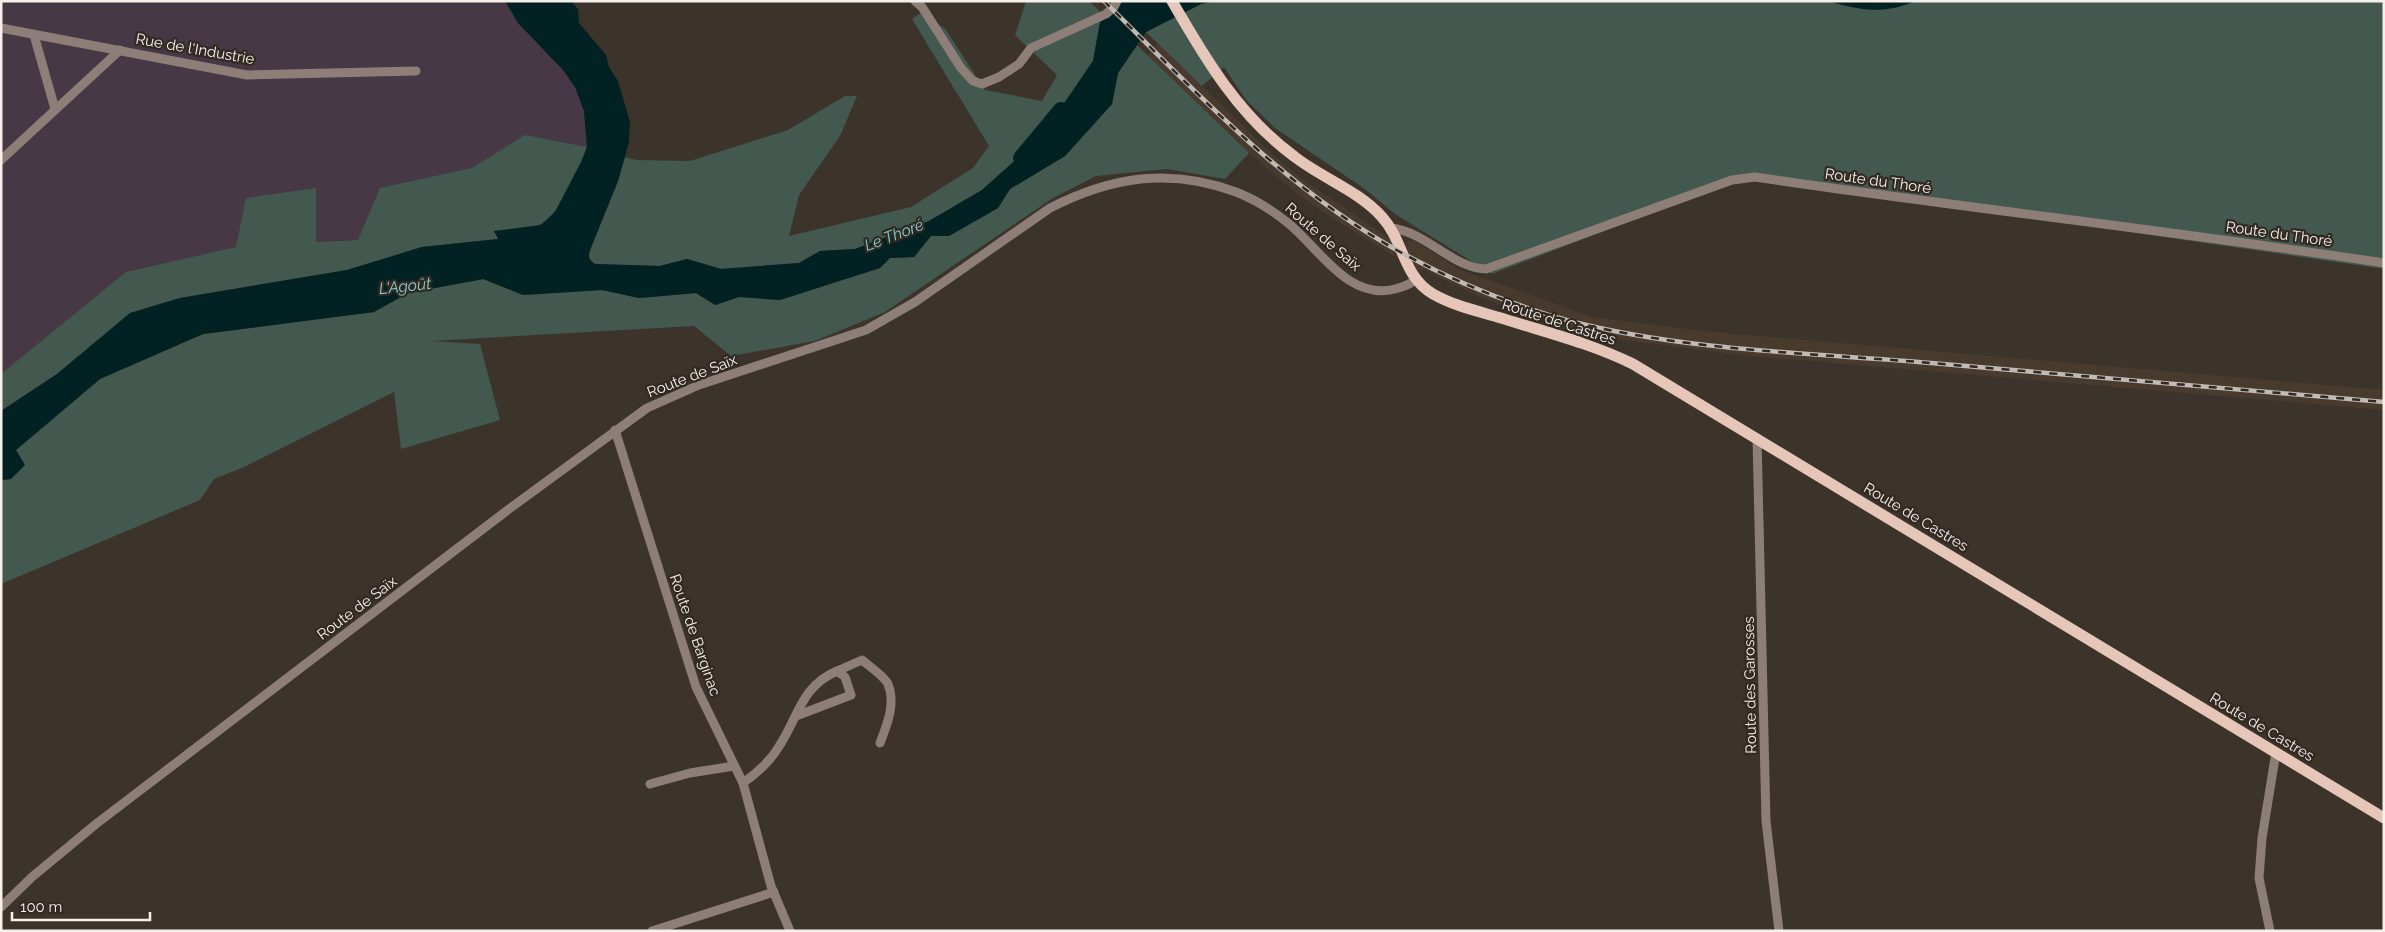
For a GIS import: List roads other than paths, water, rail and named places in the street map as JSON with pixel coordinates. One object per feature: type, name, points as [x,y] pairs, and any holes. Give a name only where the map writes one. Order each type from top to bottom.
[{"type":"main road","points":[[1172,1],[1230,95],[1257,126],[1296,158],[1370,206],[1391,228],[1415,280]]},
{"type":"main road","name":"Route de Castres","points":[[1415,280],[1434,295],[1459,306],[1592,346],[1633,364],[2384,818]]},
{"type":"street","points":[[915,1],[922,7],[961,68],[973,81],[982,84],[999,77],[1020,64],[1031,48],[1106,14],[1114,7],[1117,1]]},
{"type":"street","name":"Rue de l'Industrie","points":[[1,28],[247,75],[416,71]]},
{"type":"street","points":[[34,35],[55,109]]},
{"type":"street","points":[[1,160],[120,50]]},
{"type":"street","name":"Route du Thoré","points":[[1391,228],[1418,236],[1468,265],[1486,269],[1732,180],[1755,177],[1941,204],[2281,248],[2384,264]]},
{"type":"street","name":"Route de Saïx","points":[[1,907],[32,877],[96,824],[615,430],[647,408],[675,394],[866,330],[915,302],[1050,208],[1086,192],[1119,182],[1160,178],[1181,178],[1200,181],[1236,192],[1265,207],[1288,223],[1332,266],[1358,285],[1372,290],[1386,291],[1410,284],[1415,280]]},
{"type":"street","name":"Route de Barginac","points":[[615,430],[696,687],[743,783],[774,892],[790,931]]},
{"type":"street","name":"Route des Garosses","points":[[1757,438],[1766,820],[1778,931]]},
{"type":"street","points":[[743,783],[760,770],[778,748],[810,689],[821,678],[862,660],[888,683],[892,703],[888,723],[880,742]]},
{"type":"street","points":[[796,716],[852,695],[845,677],[837,671]]},
{"type":"street","points":[[2270,931],[2259,878],[2262,838],[2276,752]]},
{"type":"street","points":[[650,784],[734,766]]},
{"type":"street","points":[[652,931],[774,892]]},
{"type":"water","name":"L'Agoût","points":[[505,1],[571,1],[578,9],[579,23],[606,55],[609,67],[618,81],[630,122],[629,142],[618,181],[590,250],[589,256],[591,261],[595,264],[660,266],[687,259],[721,269],[799,263],[820,251],[855,249],[929,221],[982,190],[1041,137],[1093,61],[1100,22],[1122,1],[1215,1],[1201,4],[1146,32],[1118,73],[1112,104],[1065,156],[1010,189],[998,208],[949,236],[931,236],[914,257],[890,258],[880,268],[780,300],[739,297],[715,305],[696,293],[639,298],[602,290],[523,295],[483,279],[408,293],[374,312],[203,334],[100,379],[16,450],[25,465],[11,479],[1,480],[1,411],[57,374],[130,313],[180,298],[347,270],[422,247],[498,239],[494,231],[541,225],[555,212],[587,147],[584,111],[575,87],[563,70],[518,23]]},
{"type":"water","points":[[1828,1],[1915,1],[1892,8],[1871,10]]},
{"type":"waterway","name":"Le Thoré","points":[[1021,158],[1061,110]]},
{"type":"railway","points":[[1104,1],[1244,138],[1319,200],[1360,228],[1422,264],[1484,292],[1548,315],[1614,331],[1659,339],[1749,350],[1931,363],[2384,402]]}]
